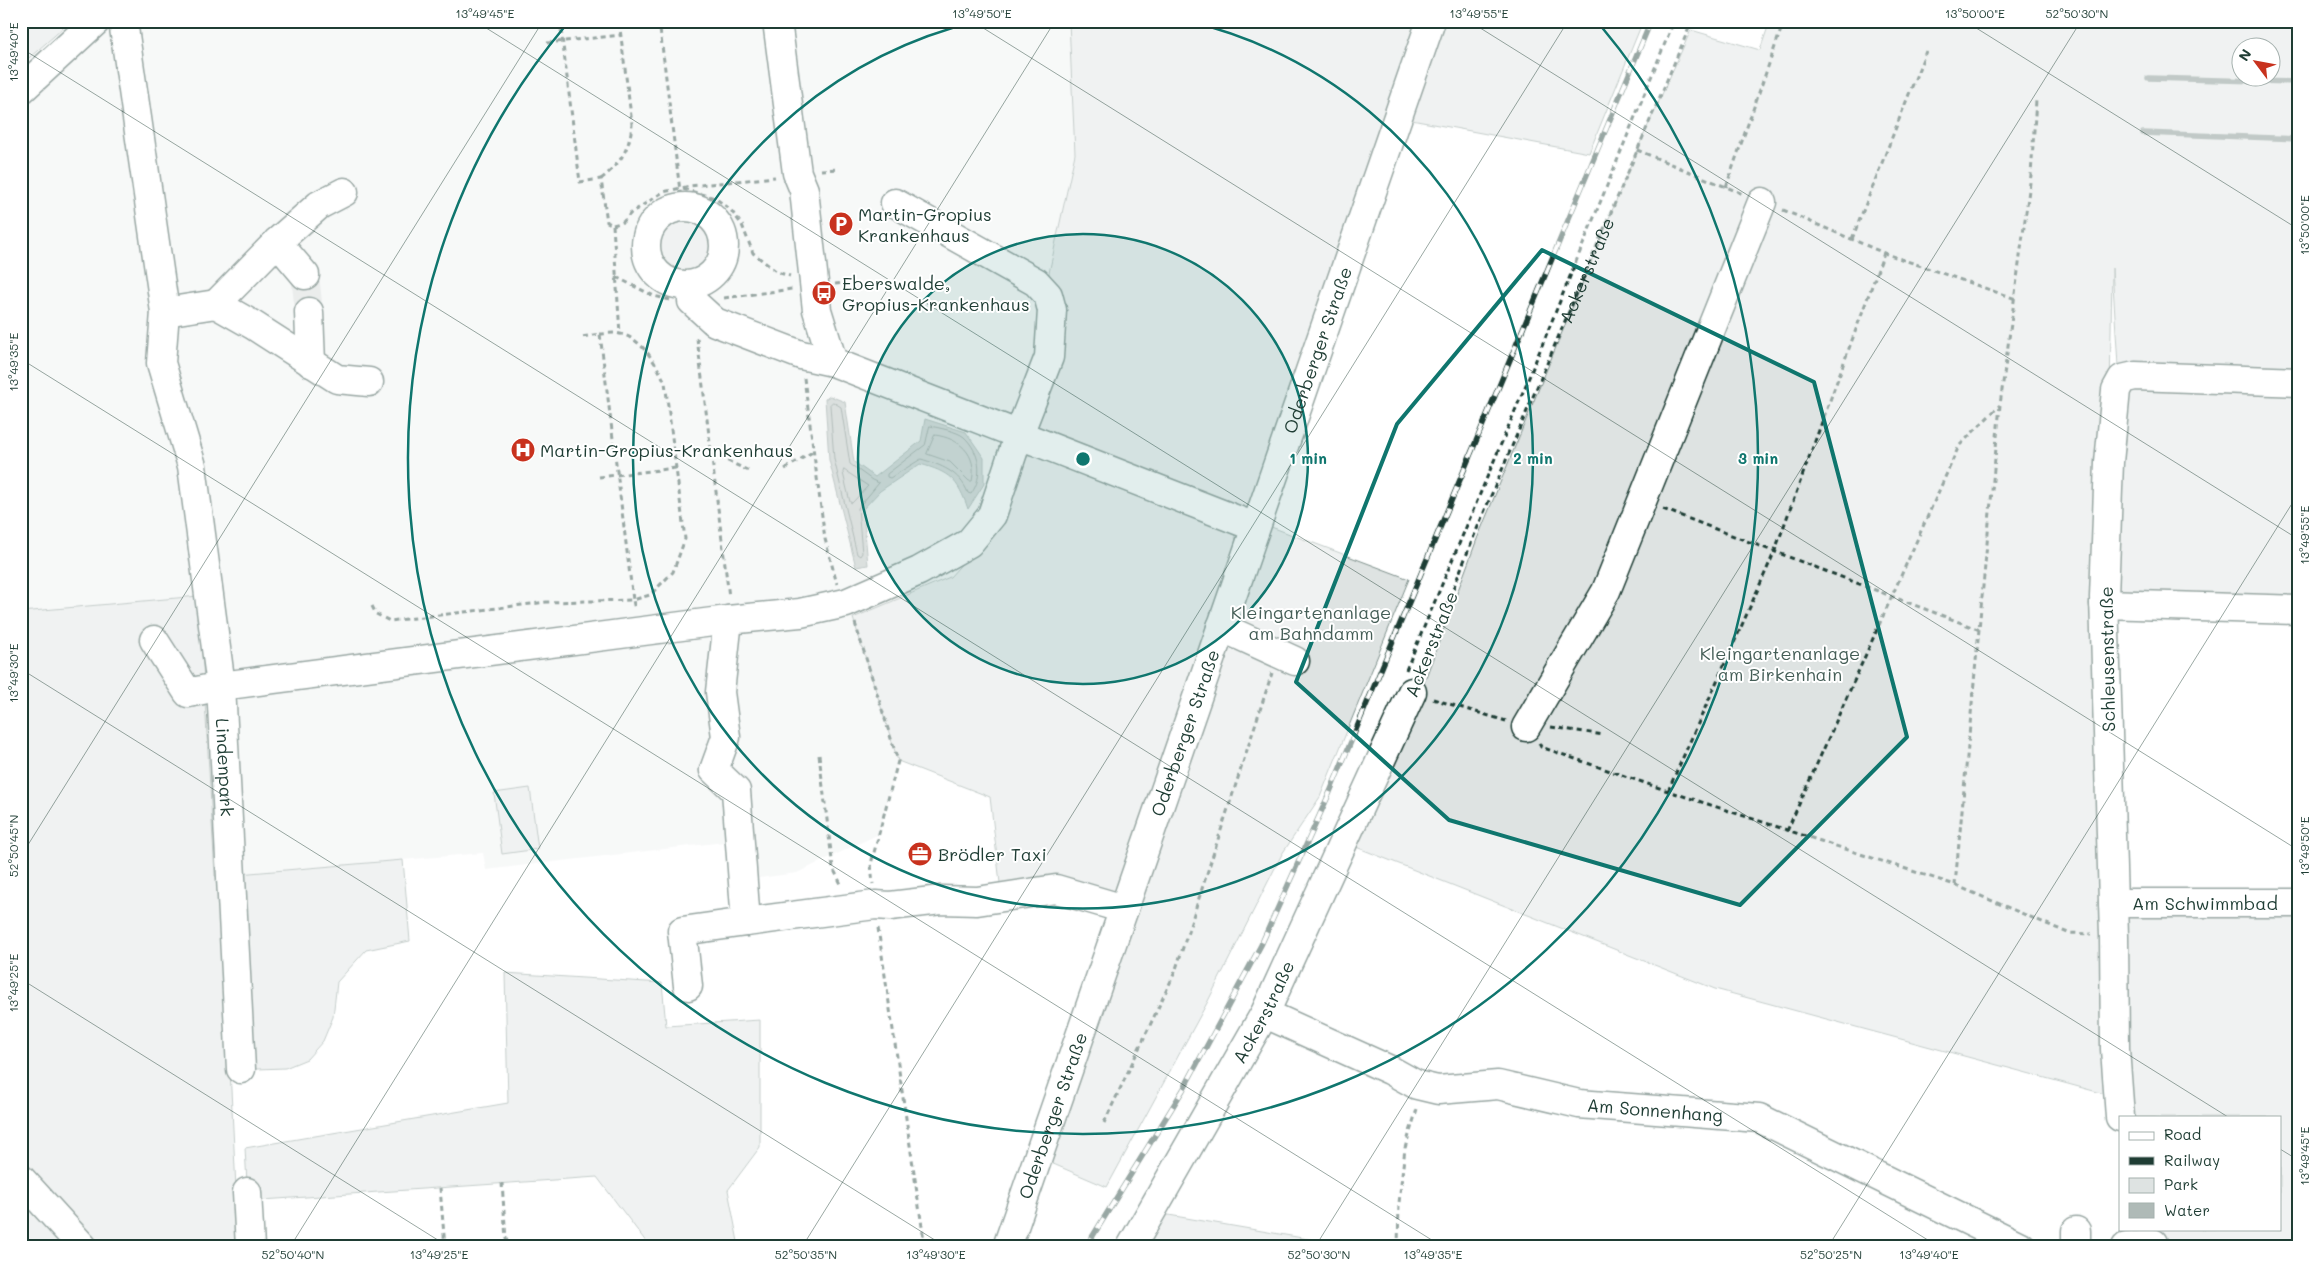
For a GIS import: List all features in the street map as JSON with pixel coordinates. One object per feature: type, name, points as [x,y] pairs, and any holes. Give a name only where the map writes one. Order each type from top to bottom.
[{"type":"street","points":[[21,90],[96,21]]},
{"type":"street","name":"Lindenpark","points":[[123,21],[166,312],[161,363],[192,466],[221,686],[241,1069]]},
{"type":"street","points":[[777,21],[797,173],[804,190],[817,310],[833,362]]},
{"type":"street","name":"Oderberger Straße","points":[[1007,1247],[1431,21]]},
{"type":"street","points":[[166,312],[216,304],[277,242],[319,205],[344,192]]},
{"type":"street","points":[[1526,727],[1606,591],[1762,202]]},
{"type":"street","points":[[154,640],[188,693],[221,686],[728,620],[800,613],[846,603],[919,571],[969,542],[992,515],[1019,434],[1049,357],[1052,310],[1048,295],[1036,282],[895,204]]},
{"type":"street","points":[[277,242],[305,275]]},
{"type":"street","points":[[692,301],[715,322],[801,354],[833,362],[1255,528]]},
{"type":"street","points":[[216,304],[253,325],[337,380],[369,382]]},
{"type":"street","points":[[309,312],[311,363]]},
{"type":"street","name":"Schleusenstraße","points":[[2120,1116],[2115,1049],[2114,936],[2104,604],[2109,462],[2116,390],[2122,379],[2136,376],[2298,382]]},
{"type":"street","points":[[2104,604],[2298,610]]},
{"type":"street","points":[[728,620],[720,692],[726,737],[714,770],[736,791],[746,922]]},
{"type":"street","points":[[1221,627],[1287,657]]},
{"type":"street","name":"Ackerstraße","points":[[1131,1247],[1265,1013],[1407,685]]},
{"type":"street","points":[[688,986],[682,931],[864,906],[890,906],[941,900],[977,901],[1056,889],[1124,909]]},
{"type":"street","name":"Am Schwimmbad","points":[[2113,903],[2298,903]]},
{"type":"street","name":"Am Sonnenhang","points":[[1277,1019],[1423,1086],[1438,1090],[1498,1085],[1579,1104],[1759,1118],[2022,1247]]},
{"type":"street","points":[[21,1179],[83,1247]]},
{"type":"street","points":[[247,1192],[250,1247]]},
{"type":"street","points":[[2126,1247],[2152,1240]]},
{"type":"path","points":[[560,21],[580,182],[601,179],[618,164],[624,156],[631,135],[632,124],[619,21]]},
{"type":"path","points":[[659,21],[681,197]]},
{"type":"path","points":[[1604,735],[1550,727],[1526,727],[1407,685],[1532,370],[1674,21]]},
{"type":"path","name":"Ackerstraße","points":[[1407,685],[1474,536],[1692,21]]},
{"type":"path","points":[[1726,187],[1784,21]]},
{"type":"path","points":[[547,43],[621,35]]},
{"type":"path","points":[[1852,239],[1926,51]]},
{"type":"path","points":[[1955,885],[2000,405],[2016,299],[2031,175],[2036,100]]},
{"type":"path","points":[[1637,150],[1884,252],[2016,299]]},
{"type":"path","points":[[601,179],[607,222],[613,225],[623,222],[631,212],[663,192],[681,197],[715,198],[730,209],[742,226],[753,253],[777,272],[790,276]]},
{"type":"path","points":[[681,197],[712,184]]},
{"type":"path","points":[[613,225],[620,334]]},
{"type":"path","points":[[1668,791],[1774,553],[1884,252]]},
{"type":"path","points":[[789,266],[794,298]]},
{"type":"path","points":[[616,277],[654,296],[692,301],[747,296]]},
{"type":"path","points":[[692,301],[729,597],[728,620]]},
{"type":"path","points":[[600,334],[633,600],[639,633]]},
{"type":"path","points":[[372,606],[376,614],[390,621],[547,602],[633,600],[650,595],[673,572],[685,539],[665,382],[656,363],[639,344],[620,334],[582,336]]},
{"type":"path","points":[[801,354],[825,539],[839,592],[853,618],[898,761],[871,864],[864,906],[925,1247]]},
{"type":"path","points":[[1788,830],[1959,446],[2000,405]]},
{"type":"path","points":[[785,469],[814,451]]},
{"type":"path","points":[[711,453],[751,472]]},
{"type":"path","points":[[599,477],[676,468]]},
{"type":"path","points":[[1641,501],[1980,630]]},
{"type":"path","points":[[1104,1123],[1175,972],[1287,657]]},
{"type":"path","points":[[1526,727],[1541,747],[1668,791],[1955,885],[2068,933],[2114,936]]},
{"type":"path","points":[[819,755],[833,868],[864,906]]},
{"type":"path","points":[[1398,1247],[1399,1202],[1405,1148],[1423,1086]]},
{"type":"path","points":[[502,1183],[506,1240],[510,1247]]},
{"type":"path","points":[[440,1188],[445,1247]]},
{"type":"highlighted area","points":[[1542,250],[1814,382],[1907,737],[1740,905],[1449,820],[1296,682],[1397,424]]},
{"type":"shaded area","name":"Martin-Gropius-Krankenhaus","points":[[71,21],[1069,21],[1075,154],[1049,273],[1061,300],[1000,521],[950,577],[853,618],[898,761],[879,834],[797,873],[737,881],[733,841],[486,870],[483,853],[215,876],[198,597],[21,612],[21,67]]},
{"type":"green space","points":[[21,21],[71,21],[21,65]]},
{"type":"green space","points":[[1069,21],[1422,21],[1260,495],[1245,509],[1038,427],[1036,417],[1061,300],[1049,273],[1075,154]]},
{"type":"green space","points":[[1439,21],[1643,21],[1589,153],[1406,119]]},
{"type":"green space","name":"Kleingartenanlage am Birkenhain","points":[[1770,21],[2298,21],[2298,603],[2105,597],[2113,903],[2298,905],[2298,1247],[2165,1247],[2159,1230],[2282,1230],[2282,1116],[2126,1116],[2105,1094],[1715,989],[1351,845],[1419,696],[1477,539],[1637,150],[1691,30],[1760,50]],"holes":[[[2112,268],[2120,398],[2109,457]]]},
{"type":"green space","points":[[685,214],[703,219],[708,223],[712,228],[717,246],[712,264],[708,269],[703,273],[685,278],[667,273],[662,269],[658,264],[653,246],[658,228],[662,223],[667,219]]},
{"type":"green space","points":[[1041,452],[1225,524],[1235,536],[1237,548],[1118,896],[1059,880],[1000,883],[990,797],[898,761],[853,618],[950,577],[1000,521],[1021,462],[1030,455]]},
{"type":"green space","name":"Kleingartenanlage am Bahndamm","points":[[1266,525],[1409,579],[1320,797],[1282,854],[1207,1003],[1107,1187],[1051,1163]]},
{"type":"green space","points":[[199,596],[215,876],[403,860],[410,941],[366,950],[337,982],[333,1017],[323,1041],[307,1059],[285,1068],[230,1070],[239,1247],[96,1247],[21,1165],[21,612]]},
{"type":"green space","points":[[530,788],[538,849],[502,854],[494,793]]},
{"type":"green space","points":[[505,973],[662,983],[666,1026],[760,1020],[760,1147],[728,1190],[739,1247],[650,1247],[597,1177],[248,1201],[245,1148],[508,1103]]},
{"type":"green space","points":[[21,1193],[70,1247],[21,1247]]},
{"type":"green space","points":[[1157,1213],[1355,1247],[1138,1247]]},
{"type":"water","points":[[830,396],[845,402],[854,462],[875,477],[921,441],[925,419],[966,432],[984,458],[984,484],[968,509],[960,490],[951,478],[938,470],[920,464],[880,491],[863,509],[868,565],[856,567],[829,460],[825,399]]},
{"type":"waterway","points":[[2148,78],[2298,82]]},
{"type":"waterway","points":[[2143,133],[2298,139]]},
{"type":"tunnel","points":[[305,275],[309,312]]},
{"type":"railway","points":[[1086,1247],[1183,1090],[1261,945],[1330,792],[1651,21]]},
{"type":"place","name":"Martin-Gropius Krankenhaus","points":[[841,224]]},
{"type":"place","name":"Eberswalde, Gropius-Krankenhaus","points":[[824,293]]},
{"type":"place","name":"Martin-Gropius-Krankenhaus","points":[[523,450]]},
{"type":"place","name":"Brödler Taxi","points":[[920,854]]}]
